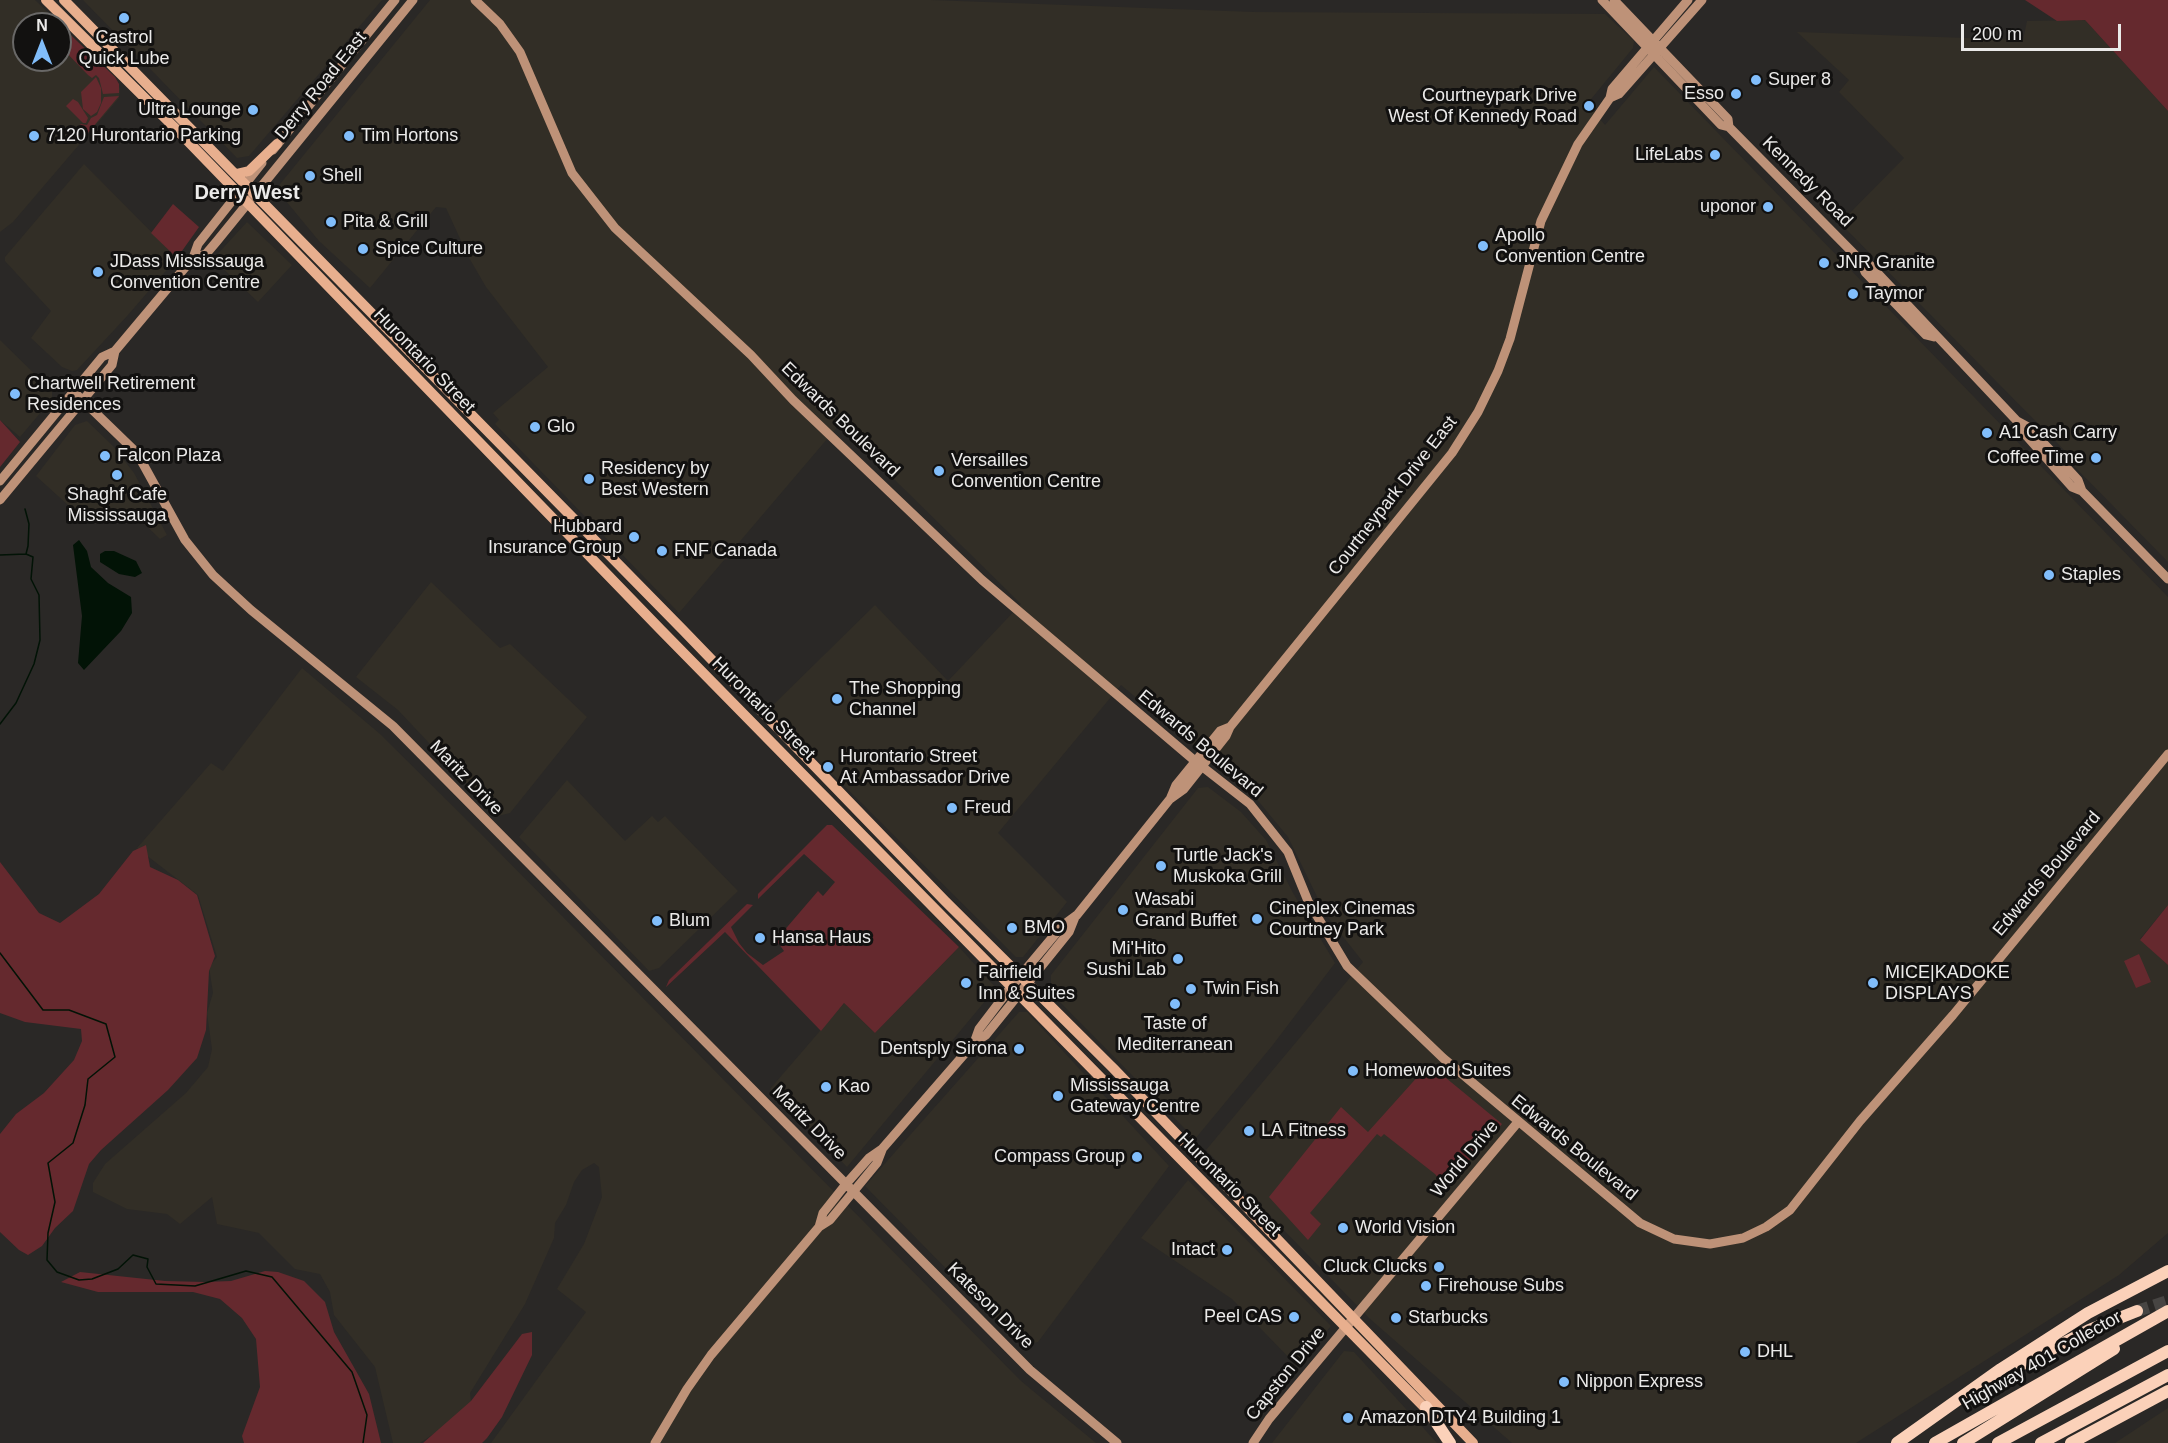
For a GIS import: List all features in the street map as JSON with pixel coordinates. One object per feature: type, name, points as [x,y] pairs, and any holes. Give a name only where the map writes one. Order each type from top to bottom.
[{"type":"highway","points":[[1897,1443],[2001,1369],[2088,1313],[2168,1271]]},
{"type":"highway","points":[[1958,1401],[2058,1344],[2137,1311]]},
{"type":"highway","name":"Highway 401 Collector","points":[[1935,1443],[2168,1311]]},
{"type":"highway","points":[[1963,1443],[2114,1349],[2135,1329]]},
{"type":"highway","points":[[1998,1443],[2168,1351]]},
{"type":"highway","points":[[2041,1443],[2168,1375]]},
{"type":"highway","points":[[2079,1443],[2168,1391]]},
{"type":"highway","points":[[1426,1407],[1450,1443]]},
{"type":"highway","points":[[2071,1443],[2115,1421]]},
{"type":"main road","name":"Hurontario Street","points":[[46,0],[242,189],[256,194],[1024,979],[1349,1322],[1426,1407],[1455,1443]]},
{"type":"main road","name":"Hurontario Street","points":[[64,0],[236,174],[249,203],[1015,991],[1473,1443]]},
{"type":"main road","points":[[236,174],[249,171],[277,144]]},
{"type":"street","name":"Derry Road East","points":[[193,258],[198,244],[395,0]]},
{"type":"street","name":"Derry Road East","points":[[193,258],[206,254],[412,0]]},
{"type":"street","name":"Edwards Boulevard","points":[[475,0],[500,24],[520,52],[572,173],[615,228],[751,355],[794,400],[982,580],[1198,764],[1250,804],[1288,852],[1308,901],[1347,966],[1443,1058],[1640,1223],[1674,1239],[1710,1244],[1743,1238],[1766,1227],[1790,1210],[1860,1121],[1953,1015],[2168,754]]},
{"type":"street","name":"Kennedy Road","points":[[1602,0],[1653,47]]},
{"type":"street","name":"Kennedy Road","points":[[1614,0],[1721,125],[1728,127],[1861,261],[1870,266],[2017,421],[2024,433],[2072,487],[2082,490],[2168,579]]},
{"type":"street","name":"Courtneypark Drive East","points":[[1653,47],[1688,0]]},
{"type":"street","name":"Courtneypark Drive East","points":[[882,1149],[974,1043],[979,1029],[1069,932],[1076,916],[1170,800],[1184,789],[1198,764],[1445,462],[1478,412],[1498,370],[1510,339],[1536,236],[1551,198],[1578,144],[1610,98],[1612,89],[1702,0]]},
{"type":"street","points":[[0,481],[102,357],[115,351],[193,258]]},
{"type":"street","points":[[0,500],[112,365],[115,351]]},
{"type":"street","name":"Maritz Drive","points":[[74,392],[137,453],[185,540],[213,575],[251,610],[393,726],[846,1184]]},
{"type":"street","name":"World Drive","points":[[1349,1322],[1518,1122]]},
{"type":"street","points":[[819,1227],[823,1214],[846,1184],[869,1158],[882,1149]]},
{"type":"street","points":[[656,1443],[677,1405],[711,1355],[819,1227],[830,1220],[877,1163],[882,1149]]},
{"type":"street","name":"Kateson Drive","points":[[846,1184],[1030,1370],[1117,1443]]},
{"type":"street","name":"Capston Drive","points":[[1253,1443],[1269,1419],[1349,1322]]},
{"type":"shaded area","points":[[0,0],[35,0],[48,12],[12,12],[12,72],[72,72],[72,36],[115,77],[120,89],[119,98],[13,222],[0,232]]},
{"type":"shaded area","points":[[83,0],[382,0],[249,156],[237,158]]},
{"type":"shaded area","points":[[430,0],[931,0],[1254,12],[1605,14],[1634,41],[1633,48],[1587,104],[1605,125],[1654,67],[2168,597],[2168,905],[2140,939],[2168,965],[2168,1233],[2119,1275],[1856,1443],[1512,1443],[1369,1318],[1206,1150],[1363,962],[1326,915],[1288,837],[1255,797],[1121,685],[998,833],[1067,902],[1023,957],[1016,957],[768,710],[875,605],[948,681],[1021,604],[839,425],[679,613],[495,424],[499,420],[493,413],[548,367],[486,287],[468,256],[446,208],[436,207],[370,288],[319,241],[276,189]]},
{"type":"shaded area","points":[[2025,0],[2168,0],[2168,111],[2085,20],[2057,21]]},
{"type":"shaded area","points":[[2085,20],[2168,111],[2168,562],[2068,460],[2068,454],[1840,223],[1904,158],[1839,92],[1849,80],[1797,32],[2023,40],[2027,21]]},
{"type":"shaded area","points":[[72,36],[115,77],[119,84],[119,93],[103,94],[99,78],[96,75],[92,78],[72,58]]},
{"type":"shaded area","points":[[96,77],[101,88],[101,103],[97,112],[91,116],[83,109],[81,92]]},
{"type":"shaded area","points":[[119,96],[87,134],[78,127],[81,124],[87,125],[91,118],[97,115],[104,97]]},
{"type":"shaded area","points":[[73,99],[78,102],[88,118],[86,123],[83,123],[66,106]]},
{"type":"shaded area","points":[[84,164],[177,258],[77,370],[72,371],[62,367],[31,338],[51,311],[5,261],[5,257]]},
{"type":"shaded area","points":[[173,204],[199,227],[177,258],[151,233]]},
{"type":"shaded area","points":[[247,222],[292,265],[258,302],[213,259]]},
{"type":"shaded area","points":[[0,340],[52,391],[52,399],[20,437],[0,420]]},
{"type":"shaded area","points":[[0,420],[20,442],[0,467]]},
{"type":"shaded area","points":[[87,421],[113,446],[134,473],[167,535],[160,539],[130,510],[95,514],[69,506],[36,476],[75,425]]},
{"type":"shaded area","points":[[79,540],[87,551],[91,567],[108,583],[131,597],[132,613],[121,631],[84,670],[78,663],[82,616],[73,545]]},
{"type":"shaded area","points":[[105,551],[114,551],[136,561],[142,573],[135,577],[119,574],[100,562],[100,554]]},
{"type":"shaded area","points":[[431,582],[500,648],[510,644],[587,717],[510,813],[498,816],[398,710],[356,677]]},
{"type":"shaded area","points":[[302,668],[380,734],[486,839],[1021,1381],[1096,1443],[491,1443],[586,1312],[557,1289],[584,1244],[602,1197],[599,1167],[594,1163],[582,1170],[574,1182],[566,1205],[555,1223],[554,1238],[525,1304],[470,1393],[472,1408],[420,1443],[393,1443],[375,1367],[334,1315],[330,1292],[320,1274],[295,1269],[259,1233],[217,1224],[212,1197],[180,1224],[167,1214],[127,1209],[93,1192],[93,1183],[105,1164],[186,1093],[208,1067],[212,1049],[207,1013],[213,993],[209,967],[217,957],[198,895],[137,848],[211,763],[223,771]]},
{"type":"shaded area","points":[[567,780],[625,841],[652,816],[658,822],[665,816],[738,891],[659,968],[649,971],[519,837]]},
{"type":"shaded area","points":[[1208,787],[1241,812],[1266,840],[1293,893],[1335,963],[1272,1046],[1195,1139],[1051,993],[1051,975],[1198,788]]},
{"type":"shaded area","points":[[827,825],[832,825],[959,947],[875,1033],[844,1003],[821,1031],[725,932],[666,987],[669,980],[747,904],[753,905],[731,927],[739,943],[747,953],[763,965],[784,951],[776,940],[818,891],[823,896],[835,882],[804,854],[758,899],[758,894]]},
{"type":"shaded area","points":[[146,845],[150,867],[178,880],[197,895],[215,956],[209,971],[206,1030],[197,1058],[168,1090],[101,1150],[89,1164],[73,1211],[55,1228],[42,1246],[28,1255],[19,1250],[0,1232],[0,1134],[16,1114],[44,1093],[74,1060],[82,1041],[81,1029],[25,1022],[0,1013],[0,862],[39,913],[60,923],[99,894],[133,851]]},
{"type":"shaded area","points":[[2168,905],[2168,965],[2140,940]]},
{"type":"shaded area","points":[[959,947],[996,988],[847,1167],[770,1089],[844,1003],[875,1033]]},
{"type":"shaded area","points":[[2139,954],[2151,982],[2136,988],[2124,961]]},
{"type":"shaded area","points":[[1019,1012],[1027,1012],[1169,1166],[1038,1342],[1022,1346],[865,1186]]},
{"type":"shaded area","points":[[1429,1064],[1502,1124],[1445,1187],[1435,1174],[1384,1134],[1381,1137],[1377,1134],[1310,1213],[1321,1224],[1308,1240],[1269,1197],[1341,1107],[1368,1132]]},
{"type":"shaded area","points":[[1188,1180],[1331,1326],[1296,1365],[1232,1299],[1141,1238]]},
{"type":"shaded area","points":[[265,1271],[278,1272],[304,1281],[325,1302],[334,1332],[369,1394],[381,1443],[244,1443],[242,1436],[260,1387],[256,1339],[242,1318],[220,1299],[193,1292],[98,1292],[61,1282],[80,1272],[165,1281],[205,1282],[231,1281]]},
{"type":"shaded area","points":[[532,1332],[532,1355],[502,1417],[487,1438],[482,1443],[423,1443],[471,1401],[522,1334]]},
{"type":"shaded area","points":[[1344,1351],[1354,1352],[1437,1443],[1272,1443]]},
{"type":"shaded area","points":[[2168,1408],[2168,1443],[2115,1443]]},
{"type":"waterway","points":[[25,509],[29,524],[26,554]]},
{"type":"waterway","points":[[0,555],[26,554],[33,557],[31,579],[39,595],[40,640],[34,664],[16,703],[0,724]]},
{"type":"waterway","points":[[0,953],[43,1010],[69,1010],[106,1024],[115,1057],[88,1079],[85,1105],[73,1143],[48,1163],[55,1202],[48,1233],[47,1260],[57,1272],[79,1280],[92,1279],[118,1269],[133,1255],[148,1259],[147,1267],[156,1284],[195,1286],[246,1271],[272,1277],[352,1372],[367,1415],[363,1443]]},
{"type":"tunnel","points":[[2137,1311],[2168,1301]]},
{"type":"place","name":"Castrol Quick Lube","points":[[124,18]]},
{"type":"place","name":"Super 8","points":[[1756,80]]},
{"type":"place","name":"Esso","points":[[1736,94]]},
{"type":"place","name":"Courtneypark Drive West Of Kennedy Road","points":[[1589,106]]},
{"type":"place","name":"Ultra Lounge","points":[[253,110]]},
{"type":"place","name":"7120 Hurontario Parking","points":[[34,136]]},
{"type":"place","name":"Tim Hortons","points":[[349,136]]},
{"type":"place","name":"LifeLabs","points":[[1715,155]]},
{"type":"place","name":"Shell","points":[[310,176]]},
{"type":"place","name":"uponor","points":[[1768,207]]},
{"type":"place","name":"Pita & Grill","points":[[331,222]]},
{"type":"place","name":"Apollo Convention Centre","points":[[1483,246]]},
{"type":"place","name":"Spice Culture","points":[[363,249]]},
{"type":"place","name":"JNR Granite","points":[[1824,263]]},
{"type":"place","name":"JDass Mississauga Convention Centre","points":[[98,272]]},
{"type":"place","name":"Taymor","points":[[1853,294]]},
{"type":"place","name":"Chartwell Retirement Residences","points":[[15,394]]},
{"type":"place","name":"Glo","points":[[535,427]]},
{"type":"place","name":"A1 Cash Carry","points":[[1987,433]]},
{"type":"place","name":"Falcon Plaza","points":[[105,456]]},
{"type":"place","name":"Coffee Time","points":[[2096,458]]},
{"type":"place","name":"Versailles Convention Centre","points":[[939,471]]},
{"type":"place","name":"Shaghf Cafe Mississauga","points":[[117,475]]},
{"type":"place","name":"Residency by Best Western","points":[[589,479]]},
{"type":"place","name":"Hubbard Insurance Group","points":[[634,537]]},
{"type":"place","name":"FNF Canada","points":[[662,551]]},
{"type":"place","name":"Staples","points":[[2049,575]]},
{"type":"place","name":"The Shopping Channel","points":[[837,699]]},
{"type":"place","name":"Hurontario Street At Ambassador Drive","points":[[828,767]]},
{"type":"place","name":"Freud","points":[[952,808]]},
{"type":"place","name":"Turtle Jack's Muskoka Grill","points":[[1161,866]]},
{"type":"place","name":"Wasabi Grand Buffet","points":[[1123,910]]},
{"type":"place","name":"Cineplex Cinemas Courtney Park","points":[[1257,919]]},
{"type":"place","name":"Blum","points":[[657,921]]},
{"type":"place","name":"BMO","points":[[1012,928]]},
{"type":"place","name":"Hansa Haus","points":[[760,938]]},
{"type":"place","name":"Mi'Hito Sushi Lab","points":[[1178,959]]},
{"type":"place","name":"Fairfield Inn & Suites","points":[[966,983]]},
{"type":"place","name":"MICE|KADOKE DISPLAYS","points":[[1873,983]]},
{"type":"place","name":"Twin Fish","points":[[1191,989]]},
{"type":"place","name":"Taste of Mediterranean","points":[[1175,1004]]},
{"type":"place","name":"Dentsply Sirona","points":[[1019,1049]]},
{"type":"place","name":"Homewood Suites","points":[[1353,1071]]},
{"type":"place","name":"Kao","points":[[826,1087]]},
{"type":"place","name":"Mississauga Gateway Centre","points":[[1058,1096]]},
{"type":"place","name":"LA Fitness","points":[[1249,1131]]},
{"type":"place","name":"Compass Group","points":[[1137,1157]]},
{"type":"place","name":"World Vision","points":[[1343,1228]]},
{"type":"place","name":"Intact","points":[[1227,1250]]},
{"type":"place","name":"Cluck Clucks","points":[[1439,1267]]},
{"type":"place","name":"Firehouse Subs","points":[[1426,1286]]},
{"type":"place","name":"Peel CAS","points":[[1294,1317]]},
{"type":"place","name":"Starbucks","points":[[1396,1318]]},
{"type":"place","name":"DHL","points":[[1745,1352]]},
{"type":"place","name":"Nippon Express","points":[[1564,1382]]},
{"type":"place","name":"Amazon DTY4 Building 1","points":[[1348,1418]]},
{"type":"district","name":"Derry West","points":[[247,193]]}]
